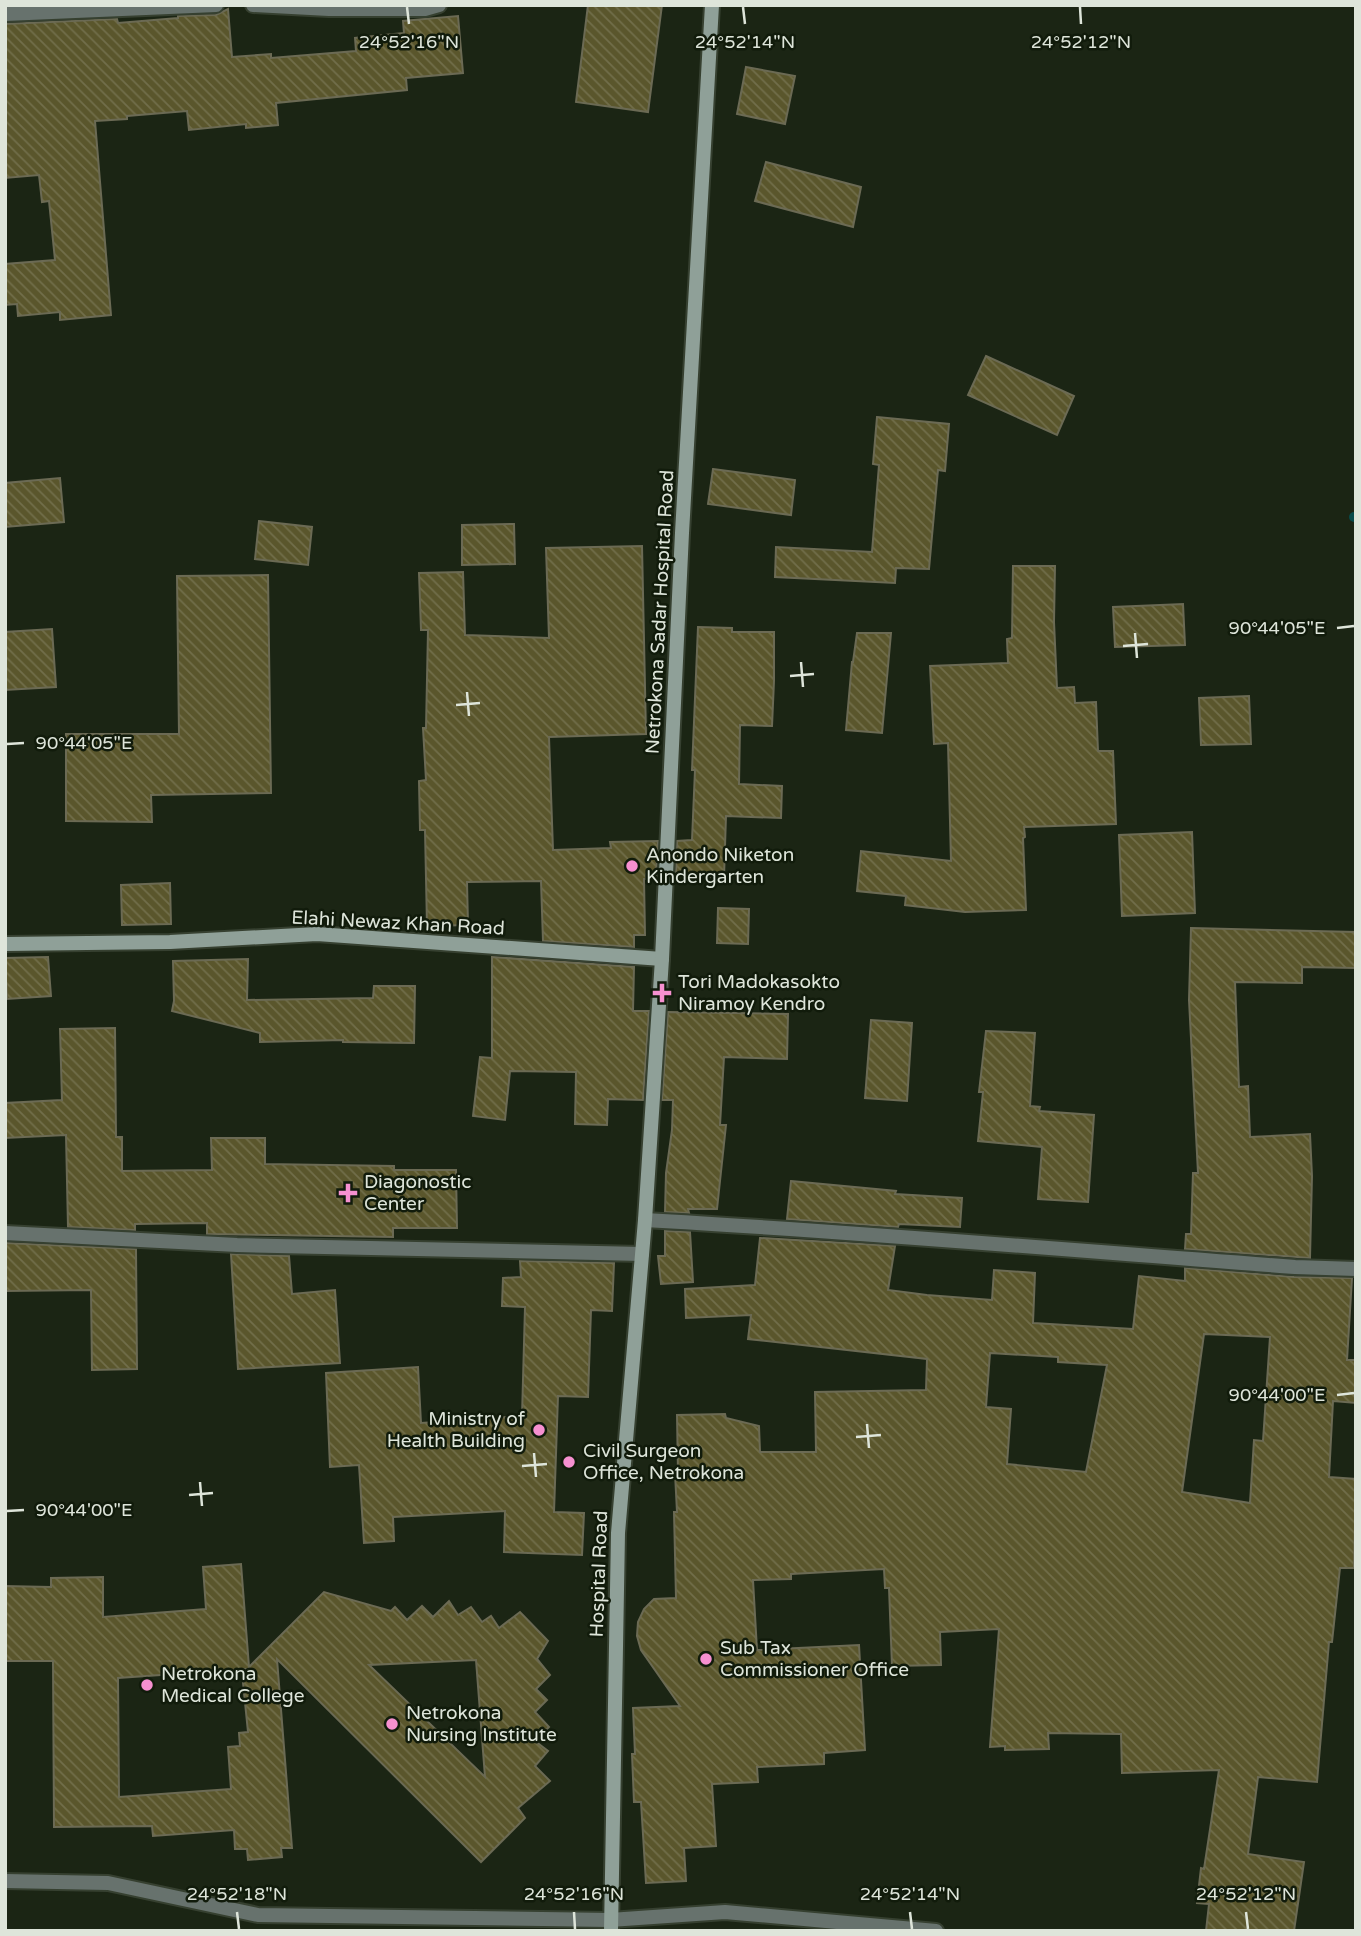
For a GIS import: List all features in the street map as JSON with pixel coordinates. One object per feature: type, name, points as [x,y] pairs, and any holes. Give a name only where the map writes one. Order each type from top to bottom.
[{"type":"street","points":[[5,15],[216,5]]},
{"type":"street","points":[[253,5],[425,9],[439,5]]},
{"type":"street","name":"Netrokona Sadar Hospital Road","points":[[645,1220],[662,959],[682,533],[712,5]]},
{"type":"street","name":"Elahi Newaz Khan Road","points":[[5,944],[170,942],[317,934],[662,959]]},
{"type":"street","points":[[645,1220],[797,1228],[925,1240],[1356,1269]]},
{"type":"street","name":"Hospital Road","points":[[610,1925],[618,1533],[645,1220]]},
{"type":"street","points":[[5,1233],[237,1245],[642,1254]]},
{"type":"street","points":[[5,1881],[108,1884],[258,1915],[610,1925],[725,1912],[936,1931]]},
{"type":"building","points":[[588,5],[662,5],[648,112],[576,102]]},
{"type":"building","points":[[228,9],[232,57],[271,54],[271,58],[356,51],[355,38],[404,33],[403,21],[458,16],[463,73],[406,78],[407,90],[276,103],[278,125],[246,128],[246,124],[189,130],[187,111],[95,121],[111,315],[60,320],[60,312],[18,316],[17,304],[5,305],[5,264],[55,260],[49,201],[42,202],[39,175],[5,178],[5,24],[117,19],[118,23],[216,15]]},
{"type":"building","points":[[746,67],[795,76],[785,124],[737,114]]},
{"type":"building","points":[[766,162],[861,187],[853,227],[755,201]]},
{"type":"building","points":[[986,356],[1074,396],[1057,435],[968,395]]},
{"type":"building","points":[[877,417],[949,424],[945,471],[938,470],[929,569],[896,568],[895,583],[775,577],[776,547],[872,552],[879,465],[873,464]]},
{"type":"building","points":[[713,469],[795,480],[791,515],[708,504]]},
{"type":"building","points":[[60,478],[64,522],[5,527],[5,483]]},
{"type":"building","points":[[259,521],[312,527],[308,565],[255,559]]},
{"type":"building","points":[[514,524],[515,564],[462,565],[462,525]]},
{"type":"building","points":[[642,546],[646,734],[549,737],[553,850],[611,848],[610,842],[658,841],[656,875],[646,874],[644,879],[645,935],[634,935],[634,947],[543,941],[541,881],[467,882],[468,925],[427,926],[425,830],[420,830],[419,781],[426,780],[423,728],[426,728],[428,630],[421,630],[419,573],[463,572],[465,635],[549,638],[546,548]]},
{"type":"building","points":[[1013,566],[1055,566],[1057,688],[1074,687],[1075,703],[1096,702],[1098,751],[1113,751],[1116,824],[1024,827],[1026,910],[965,912],[905,905],[906,896],[857,891],[861,851],[951,861],[948,743],[934,744],[930,666],[1008,663],[1007,639],[1012,638]]},
{"type":"building","points":[[268,575],[271,793],[151,795],[152,822],[66,821],[66,734],[179,734],[177,576]]},
{"type":"building","points":[[1183,604],[1185,645],[1115,647],[1113,607]]},
{"type":"building","points":[[698,627],[732,628],[732,632],[774,632],[772,726],[740,725],[739,784],[782,786],[781,818],[726,816],[724,877],[676,875],[677,841],[692,840]]},
{"type":"building","points":[[52,629],[56,687],[5,690],[5,632]]},
{"type":"building","points":[[857,633],[891,633],[882,733],[846,730]]},
{"type":"building","points":[[1249,696],[1251,744],[1201,745],[1199,698]]},
{"type":"building","points":[[1192,832],[1195,913],[1122,916],[1119,835]]},
{"type":"building","points":[[170,883],[171,924],[122,925],[121,885]]},
{"type":"building","points":[[718,908],[749,909],[748,944],[717,943]]},
{"type":"building","points":[[1191,928],[1356,932],[1356,968],[1302,967],[1302,983],[1235,982],[1239,1087],[1248,1086],[1250,1137],[1310,1134],[1310,1258],[1185,1249],[1186,1234],[1191,1234],[1193,1173],[1198,1173],[1189,1000]]},
{"type":"building","points":[[48,957],[51,996],[7,999],[5,958]]},
{"type":"building","points":[[492,957],[634,967],[633,1011],[649,1011],[643,1100],[608,1099],[607,1125],[575,1124],[576,1072],[510,1071],[505,1120],[473,1116],[480,1057],[492,1058]]},
{"type":"building","points":[[248,959],[247,1000],[373,998],[374,986],[415,986],[414,1043],[343,1040],[260,1042],[260,1033],[172,1011],[173,961]]},
{"type":"building","points":[[668,1012],[788,1014],[787,1059],[724,1057],[720,1125],[726,1125],[717,1209],[688,1209],[689,1213],[665,1212],[673,1100],[662,1100]]},
{"type":"building","points":[[871,1020],[912,1023],[907,1101],[865,1098]]},
{"type":"building","points":[[115,1028],[116,1137],[122,1137],[122,1171],[212,1170],[211,1138],[265,1138],[265,1164],[456,1170],[457,1228],[393,1228],[393,1237],[207,1234],[207,1223],[135,1224],[135,1230],[68,1227],[66,1135],[5,1138],[5,1103],[62,1100],[60,1029]]},
{"type":"building","points":[[986,1031],[1035,1033],[1030,1106],[1040,1107],[1039,1111],[1094,1115],[1088,1202],[1038,1199],[1042,1147],[978,1141],[983,1092],[979,1092]]},
{"type":"building","points":[[791,1181],[896,1191],[895,1194],[962,1198],[960,1227],[899,1224],[898,1227],[787,1219]]},
{"type":"building","points":[[665,1231],[690,1232],[693,1282],[661,1284],[658,1256],[665,1256]]},
{"type":"building","points":[[760,1238],[895,1246],[888,1290],[992,1300],[994,1270],[1035,1273],[1033,1323],[1133,1329],[1139,1276],[1185,1281],[1185,1268],[1294,1277],[1352,1278],[1347,1360],[1356,1360],[1356,1403],[1333,1401],[1329,1477],[1356,1479],[1354,1568],[1340,1568],[1332,1642],[1329,1642],[1317,1782],[1258,1777],[1248,1854],[1304,1862],[1294,1931],[1206,1931],[1209,1904],[1197,1903],[1219,1770],[1122,1773],[1121,1734],[1048,1733],[1049,1749],[1005,1750],[1005,1746],[990,1747],[999,1629],[940,1632],[941,1665],[892,1666],[889,1588],[885,1588],[884,1569],[791,1574],[791,1579],[753,1580],[757,1650],[859,1645],[865,1750],[824,1753],[824,1764],[757,1767],[758,1782],[712,1784],[716,1846],[684,1848],[686,1881],[646,1883],[641,1802],[634,1802],[633,1708],[680,1706],[641,1650],[637,1636],[638,1622],[644,1609],[654,1599],[676,1598],[674,1512],[677,1512],[677,1415],[725,1414],[726,1418],[759,1426],[760,1452],[816,1452],[815,1392],[926,1390],[927,1359],[748,1339],[751,1315],[686,1318],[685,1289],[755,1285]],"holes":[[[1204,1334],[1270,1337],[1263,1441],[1254,1440],[1250,1503],[1182,1492]],[[990,1353],[1058,1357],[1058,1362],[1107,1365],[1086,1472],[1007,1464],[1011,1409],[986,1407]]]},
{"type":"building","points":[[5,1243],[136,1249],[137,1369],[92,1370],[91,1290],[5,1291]]},
{"type":"building","points":[[231,1254],[289,1256],[292,1294],[335,1290],[340,1363],[238,1369]]},
{"type":"building","points":[[520,1261],[614,1263],[612,1311],[591,1310],[588,1397],[558,1396],[554,1512],[584,1513],[582,1555],[504,1552],[505,1511],[393,1517],[394,1541],[364,1543],[359,1465],[330,1467],[326,1373],[418,1367],[421,1423],[522,1416],[525,1307],[502,1306],[503,1278],[521,1277]]},
{"type":"building","points":[[241,1564],[249,1667],[324,1592],[391,1611],[395,1607],[407,1620],[422,1606],[433,1617],[449,1601],[458,1615],[471,1607],[482,1622],[491,1616],[499,1628],[520,1612],[548,1641],[537,1659],[550,1675],[536,1689],[547,1700],[535,1712],[549,1727],[535,1741],[548,1751],[535,1766],[550,1781],[518,1808],[525,1818],[481,1862],[277,1659],[292,1848],[281,1848],[282,1857],[248,1860],[247,1849],[235,1849],[234,1830],[153,1836],[152,1826],[54,1827],[53,1661],[5,1661],[5,1586],[51,1587],[51,1578],[103,1577],[103,1617],[206,1609],[203,1567]],"holes":[[[476,1660],[485,1777],[369,1665]],[[247,1669],[242,1673],[248,1732],[239,1733],[240,1746],[228,1747],[231,1789],[119,1797],[118,1678]]]},
{"type":"place","name":"Anondo Niketon Kindergarten","points":[[632,866]]},
{"type":"place","name":"Tori Madokasokto Niramoy Kendro","points":[[662,993]]},
{"type":"place","name":"Diagonostic Center","points":[[348,1193]]},
{"type":"place","name":"Ministry of Health Building","points":[[539,1430]]},
{"type":"place","name":"Civil Surgeon Office, Netrokona","points":[[569,1462]]},
{"type":"place","name":"Sub Tax Commissioner Office","points":[[706,1659]]},
{"type":"place","name":"Netrokona Medical College","points":[[147,1685]]},
{"type":"place","name":"Netrokona Nursing Institute","points":[[392,1724]]}]
